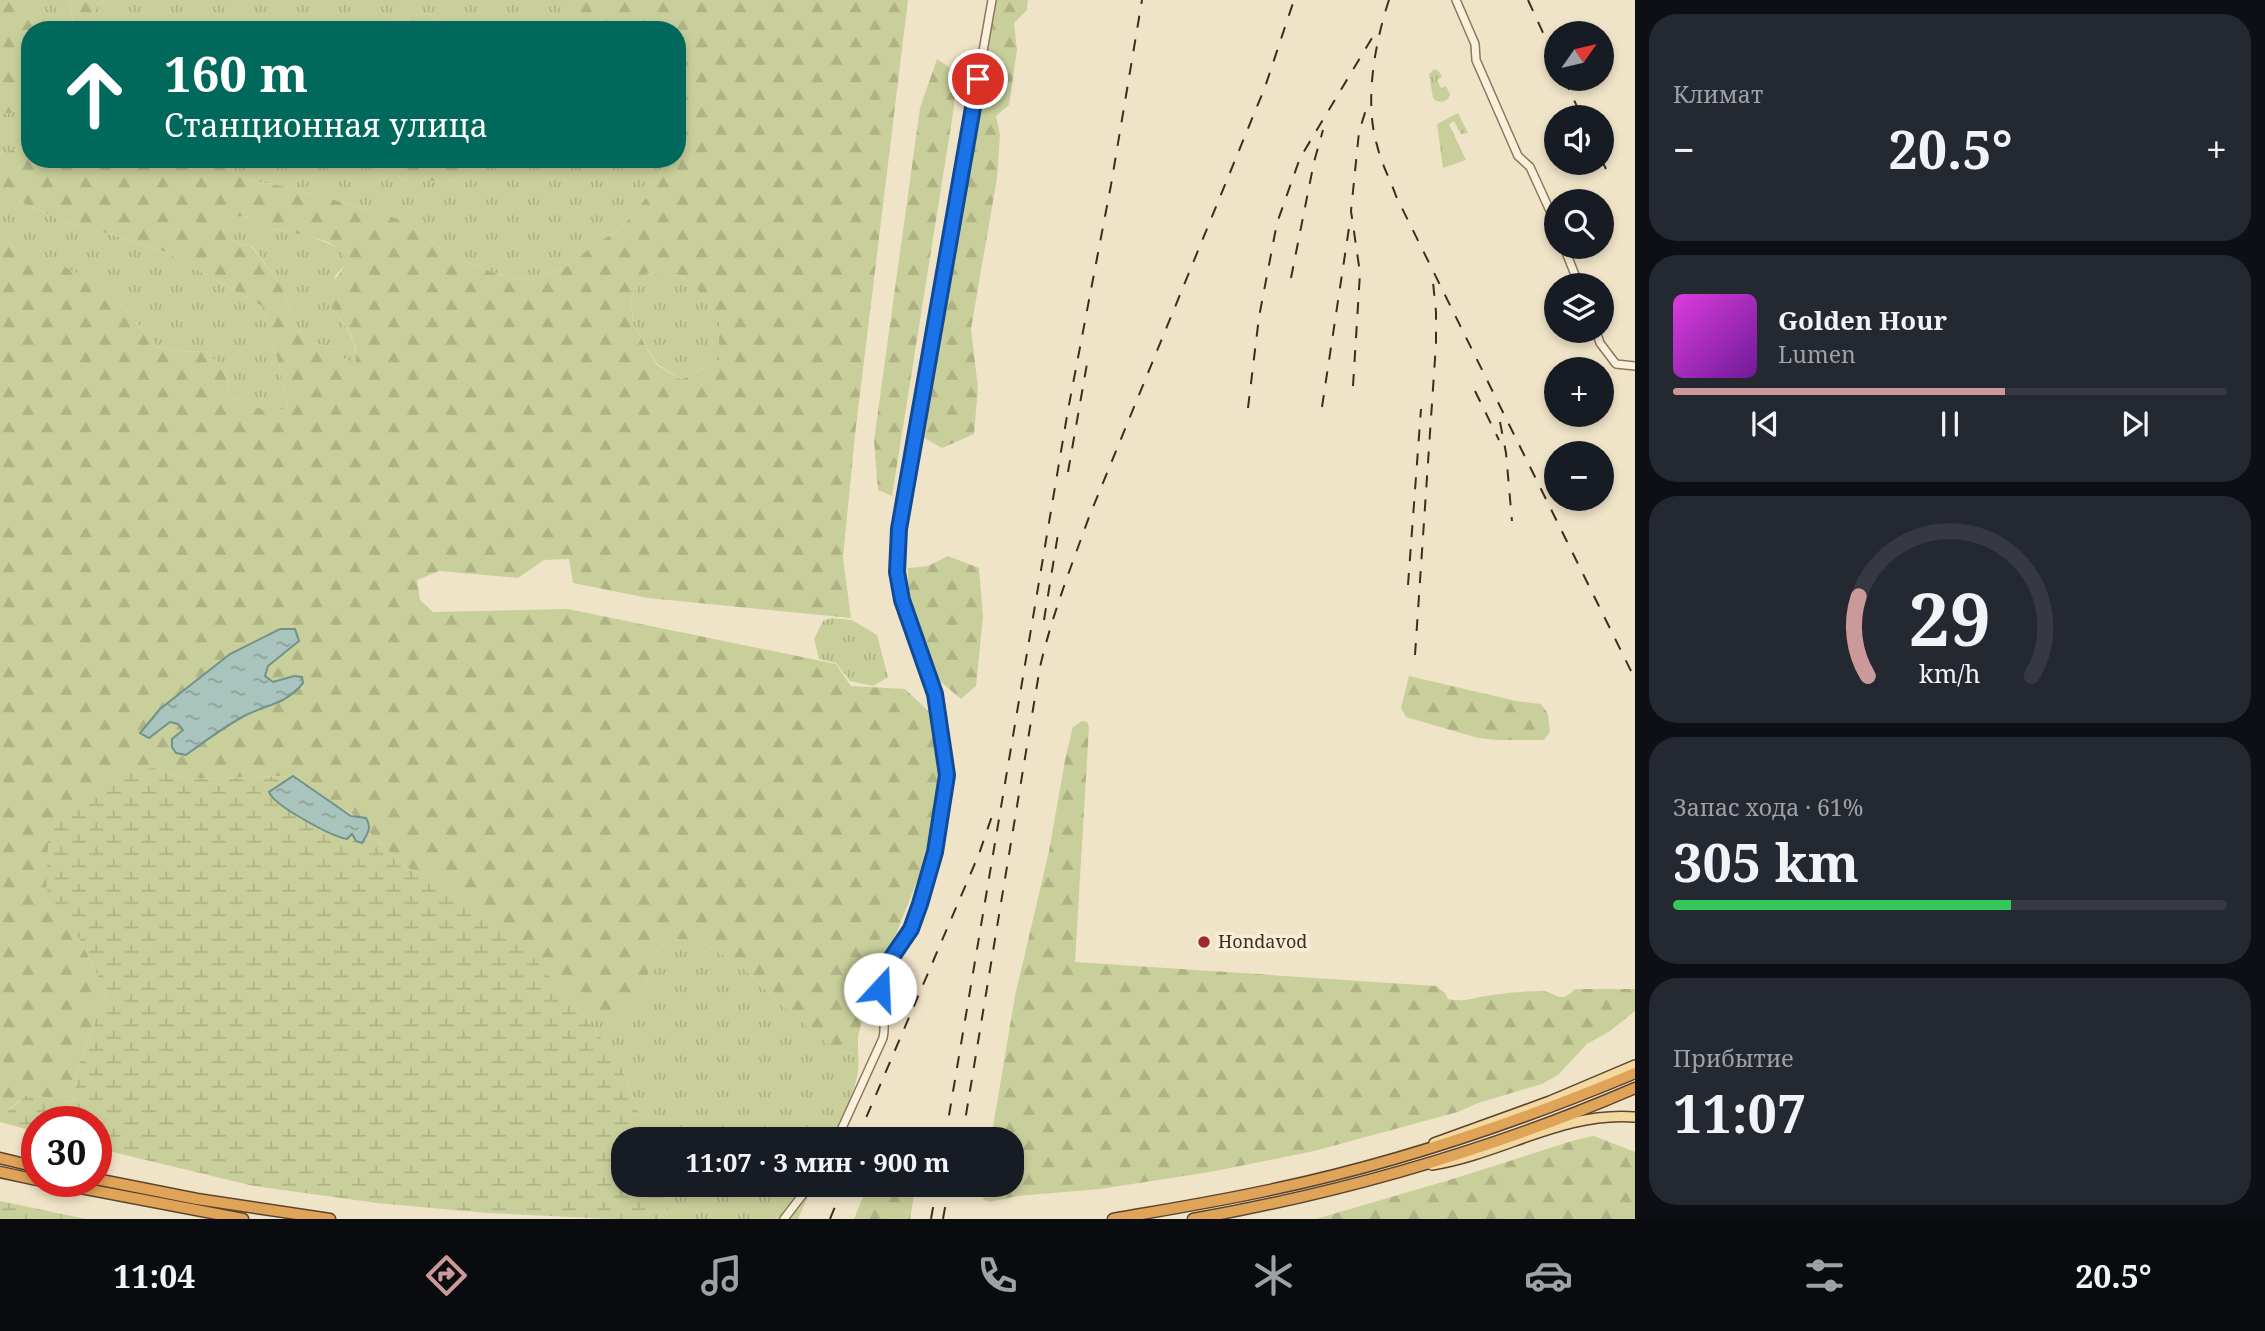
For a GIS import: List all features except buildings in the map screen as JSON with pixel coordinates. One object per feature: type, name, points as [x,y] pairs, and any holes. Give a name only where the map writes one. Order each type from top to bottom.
[{"type":"highway","points":[[1113,1219],[1266,1191],[1400,1156],[1510,1122],[1635,1073]]},
{"type":"highway","points":[[1193,1219],[1269,1205],[1403,1170],[1516,1135],[1635,1088]]},
{"type":"highway","points":[[0,1158],[21,1163]]},
{"type":"highway","points":[[0,1172],[21,1177]]},
{"type":"highway","points":[[112,1183],[330,1219]]},
{"type":"highway","points":[[112,1194],[243,1219]]},
{"type":"main road","points":[[1400,1156],[1550,1101],[1635,1065]]},
{"type":"main road","points":[[1403,1170],[1461,1160],[1585,1119],[1635,1117]]},
{"type":"street","points":[[842,1127],[883,1038],[886,1026],[880,989],[892,957],[911,929],[933,864],[947,775],[935,694],[902,600],[897,572],[899,529],[992,0]]},
{"type":"street","points":[[1456,0],[1475,44],[1476,60],[1518,156],[1530,167],[1544,198]]},
{"type":"street","points":[[1600,343],[1616,364],[1635,366]]},
{"type":"street","points":[[784,1219],[801,1197]]},
{"type":"green space","points":[[0,0],[25,0],[25,15],[31,21],[21,21],[21,109],[0,114]]},
{"type":"green space","points":[[25,0],[70,0],[73,21],[31,21],[25,15]]},
{"type":"green space","points":[[70,0],[104,0],[92,13],[96,21],[73,21]]},
{"type":"green space","points":[[104,0],[580,1],[577,21],[438,21],[428,13],[388,21],[96,21],[92,13]]},
{"type":"green space","points":[[579,0],[908,0],[855,435],[843,558],[851,618],[648,598],[573,583],[569,559],[544,560],[518,578],[439,571],[417,580],[420,600],[433,612],[568,609],[836,664],[851,686],[905,689],[941,723],[946,769],[939,826],[864,1014],[858,1036],[858,1054],[830,1046],[741,966],[697,940],[670,939],[653,955],[643,994],[629,1009],[611,1021],[596,1021],[581,1012],[546,973],[443,883],[405,867],[369,832],[370,824],[330,802],[293,776],[183,779],[155,768],[81,941],[106,993],[79,1063],[73,1103],[28,1094],[4,1113],[0,1113],[0,227],[3,236],[28,265],[46,258],[85,277],[120,304],[158,347],[175,352],[205,351],[225,369],[231,397],[262,409],[288,409],[281,372],[262,306],[166,252],[68,223],[27,205],[0,189],[0,154],[21,147],[21,168],[223,168],[252,181],[328,198],[399,219],[455,258],[503,276],[530,280],[568,266],[596,243],[620,230],[653,189],[661,168],[686,168],[686,21],[577,21]],"holes":[[[244,216],[271,228],[320,239],[339,249],[344,255],[343,268],[326,295],[327,302],[352,338],[355,363],[345,359],[334,347],[306,342],[291,317],[285,294],[274,275],[251,246],[234,241],[223,225],[227,218]],[[648,273],[680,276],[698,290],[719,321],[719,360],[681,380],[656,364],[633,324],[631,297]],[[290,648],[268,666],[265,676],[273,682],[294,676],[277,704],[248,714],[223,729],[183,730],[178,724],[170,722]]]},
{"type":"green space","points":[[991,0],[1028,0],[1027,10],[1014,23],[1017,50],[1009,105],[996,116],[1000,135],[997,178],[971,329],[978,388],[974,434],[942,448],[921,436]]},
{"type":"green space","points":[[428,13],[438,21],[388,21]]},
{"type":"green space","points":[[937,59],[955,71],[954,107],[892,496],[878,490],[874,440],[920,108]]},
{"type":"green space","points":[[1434,69],[1439,71],[1442,77],[1437,80],[1441,88],[1446,86],[1450,94],[1448,99],[1442,102],[1433,98],[1429,74]]},
{"type":"green space","points":[[21,109],[21,147],[0,154],[0,114]]},
{"type":"green space","points":[[1458,113],[1468,133],[1461,134],[1454,121],[1449,124],[1466,160],[1443,168],[1437,124]]},
{"type":"green space","points":[[223,168],[379,168],[408,181],[452,181],[484,168],[661,168],[653,189],[620,230],[596,243],[568,266],[530,280],[503,276],[455,258],[399,219],[328,198],[252,181]]},
{"type":"green space","points":[[379,168],[484,168],[452,181],[408,181]]},
{"type":"green space","points":[[0,189],[27,205],[68,223],[166,252],[262,306],[281,372],[288,409],[262,409],[231,397],[225,369],[205,351],[175,352],[158,347],[120,304],[28,265],[3,236],[0,227]]},
{"type":"green space","points":[[243,216],[278,230],[305,234],[339,248],[345,255],[345,265],[335,276],[327,302],[352,338],[355,363],[345,359],[334,347],[306,342],[291,317],[285,294],[274,275],[252,246],[234,241],[222,225],[227,218]]},
{"type":"green space","points":[[648,273],[680,276],[698,290],[719,321],[719,360],[681,380],[656,363],[633,324],[631,297]]},
{"type":"green space","points":[[948,556],[979,568],[983,617],[976,686],[961,699],[933,675],[908,597],[908,568],[928,566]]},
{"type":"green space","points":[[831,618],[852,620],[877,635],[888,677],[873,686],[850,681],[836,663],[819,659],[814,639],[823,621]]},
{"type":"green space","points":[[1409,676],[1516,701],[1541,704],[1548,714],[1550,732],[1544,740],[1496,740],[1478,738],[1406,717],[1401,708]]},
{"type":"green space","points":[[1082,721],[1087,722],[1089,727],[1075,962],[1436,986],[1448,999],[1459,1000],[1522,992],[1541,991],[1561,997],[1575,989],[1635,989],[1635,1011],[1610,1031],[1587,1044],[1558,1075],[1542,1084],[1478,1103],[1458,1112],[1314,1151],[1210,1172],[1100,1189],[1024,1195],[1024,1127],[993,1127],[1015,996],[1049,851],[1073,727]]},
{"type":"green space","points":[[155,768],[183,779],[293,776],[279,785],[319,827],[329,832],[352,834],[362,843],[369,832],[405,867],[443,883],[505,926],[581,1012],[619,1061],[644,1127],[611,1127],[611,1197],[667,1197],[668,1219],[487,1213],[377,1203],[254,1186],[112,1152],[112,1106],[21,1106],[21,1128],[0,1122],[0,1113],[5,1113],[28,1094],[73,1103],[79,1063],[106,993],[81,941],[46,889],[49,825],[100,785],[126,771]]},
{"type":"green space","points":[[670,939],[697,940],[741,966],[785,1008],[843,1052],[858,1054],[854,1087],[837,1127],[644,1127],[619,1061],[581,1012],[596,1021],[643,994],[653,955]]},
{"type":"green space","points":[[1594,1136],[1635,1152],[1635,1219],[1316,1219],[1575,1140]]},
{"type":"green space","points":[[667,1197],[808,1197],[798,1219],[668,1219]]},
{"type":"green space","points":[[863,1197],[914,1197],[910,1219],[854,1219]]},
{"type":"green space","points":[[983,1197],[1012,1197],[990,1202]]},
{"type":"green space","points":[[0,1201],[86,1219],[0,1219]]},
{"type":"water","points":[[280,629],[295,629],[299,641],[268,666],[265,676],[273,682],[294,676],[302,677],[303,683],[297,690],[277,703],[238,719],[186,755],[176,753],[172,747],[172,739],[183,730],[178,724],[170,722],[149,738],[140,733],[160,709],[230,654]]},
{"type":"water","points":[[293,776],[351,816],[366,818],[369,825],[362,843],[356,841],[352,834],[347,839],[317,827],[273,798],[269,792]]},
{"type":"railway","points":[[947,1127],[1068,410],[1111,185],[1142,0]]},
{"type":"railway","points":[[964,1127],[1040,667],[1050,629],[1089,517],[1265,87],[1294,0]]},
{"type":"railway","points":[[1389,0],[1379,34],[1371,91],[1373,128],[1381,158],[1396,196],[1633,675]]},
{"type":"railway","points":[[1528,0],[1544,35]]},
{"type":"railway","points":[[1248,408],[1259,317],[1277,223],[1300,158],[1378,28]]},
{"type":"railway","points":[[1570,91],[1576,105]]},
{"type":"railway","points":[[1353,386],[1360,273],[1351,211],[1359,132],[1368,103]]},
{"type":"railway","points":[[1291,278],[1323,130]]},
{"type":"railway","points":[[1322,407],[1349,228]]},
{"type":"railway","points":[[1415,655],[1436,344],[1433,282]]},
{"type":"railway","points":[[1068,472],[1088,358]]},
{"type":"railway","points":[[1475,391],[1499,440]]},
{"type":"railway","points":[[1408,585],[1421,409]]},
{"type":"railway","points":[[1500,422],[1506,453],[1512,521]]},
{"type":"railway","points":[[1044,620],[1058,534]]},
{"type":"railway","points":[[862,1127],[979,854],[992,816]]},
{"type":"railway","points":[[830,1219],[839,1197]]},
{"type":"railway","points":[[931,1219],[935,1197]]},
{"type":"railway","points":[[943,1219],[947,1197]]},
{"type":"place","name":"Hondavod","points":[[1204,942]]},
{"type":"route","points":[[880,989],[892,957],[911,929],[933,864],[947,775],[935,694],[902,600],[897,572],[899,529],[978,79]]}]
